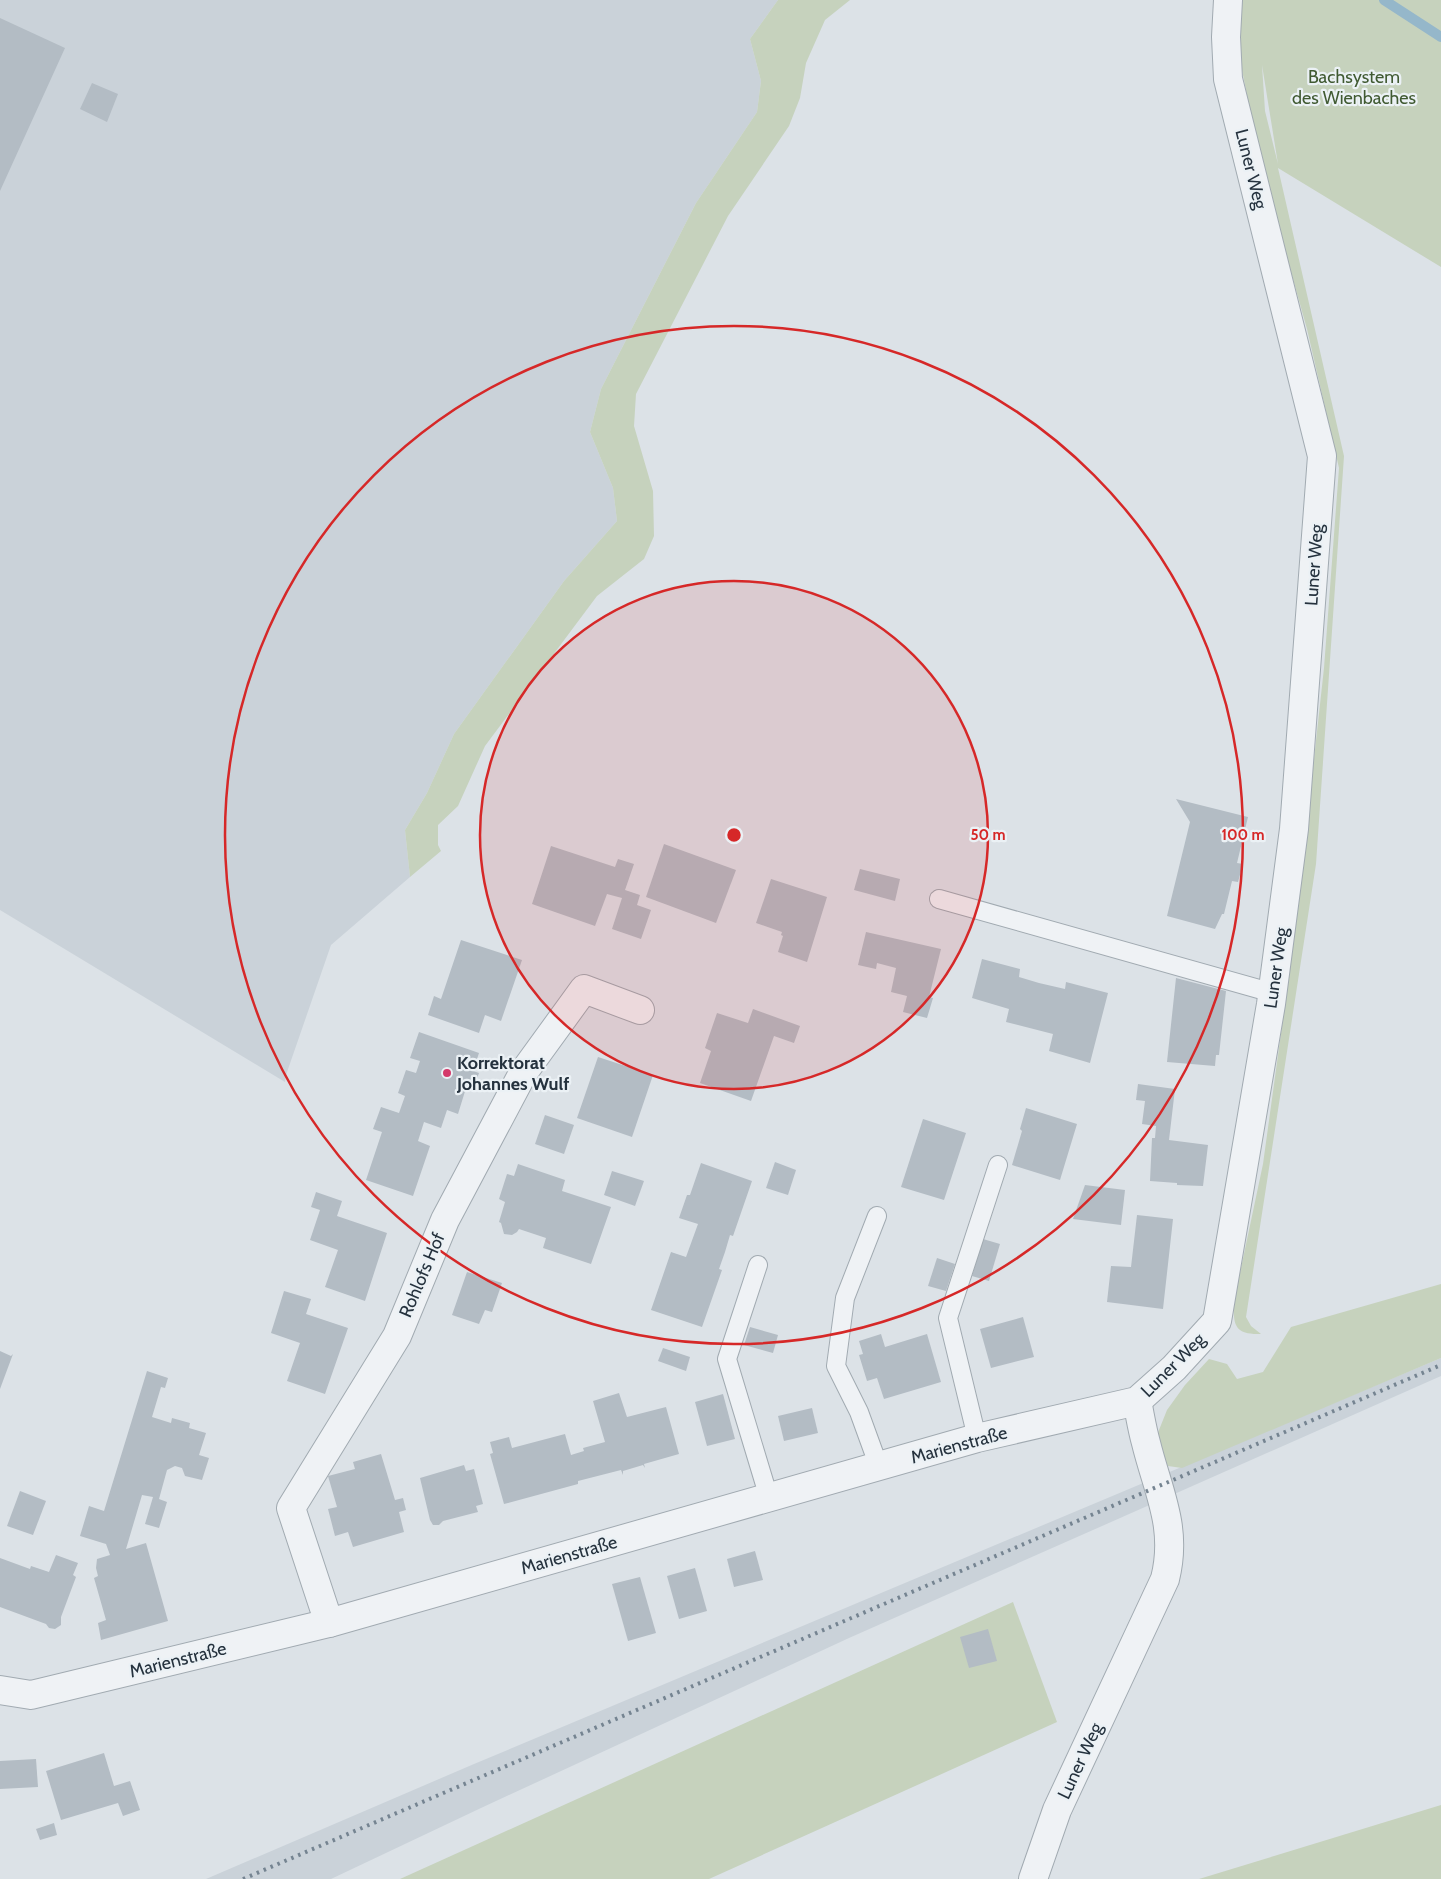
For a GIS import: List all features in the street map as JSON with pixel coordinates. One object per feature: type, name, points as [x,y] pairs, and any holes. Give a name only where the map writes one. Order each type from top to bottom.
[{"type":"street","name":"Luner Weg","points":[[1033,1879],[1057,1810],[1165,1579],[1170,1560],[1166,1509],[1146,1444],[1137,1401],[1174,1368],[1217,1321],[1273,993],[1294,829],[1322,456],[1228,79],[1226,37],[1228,0]]},
{"type":"street","name":"Rohlofs Hof","points":[[329,1623],[291,1508],[397,1336],[445,1220],[523,1072],[584,989],[640,1010]]},
{"type":"street","name":"Marienstraße","points":[[0,1690],[31,1695],[329,1623],[978,1438],[1137,1401]]},
{"type":"lane","points":[[939,899],[1273,993]]},
{"type":"lane","points":[[978,1438],[948,1318],[998,1165]]},
{"type":"lane","points":[[877,1216],[845,1298],[836,1366],[859,1412],[879,1467]]},
{"type":"lane","points":[[758,1265],[727,1359],[769,1498]]},
{"type":"shaded area","points":[[0,0],[778,0],[750,39],[761,81],[757,112],[696,203],[601,389],[590,432],[613,488],[617,521],[564,581],[454,734],[427,793],[405,830],[410,877],[331,945],[285,1082],[0,910]]},
{"type":"shaded area","points":[[1441,1358],[1441,1376],[849,1638],[331,1879],[206,1879],[474,1764]]},
{"type":"green space","points":[[778,0],[850,0],[825,20],[806,63],[800,98],[789,126],[728,216],[636,394],[634,426],[653,491],[654,536],[644,559],[597,596],[485,746],[458,806],[438,825],[438,845],[441,851],[410,877],[405,830],[427,793],[454,734],[564,581],[617,521],[613,488],[590,432],[601,389],[696,203],[757,112],[761,81],[750,39]]},
{"type":"green space","name":"Bachsystem des Wienbaches","points":[[1241,0],[1441,0],[1441,267],[1278,168],[1344,456],[1316,864],[1246,1317],[1251,1326],[1261,1334],[1245,1333],[1237,1327],[1234,1316],[1234,1301],[1263,1164],[1295,932],[1324,668],[1339,468],[1307,329],[1261,165],[1239,55]],"holes":[[[1262,65],[1278,164],[1265,111]]]},
{"type":"green space","points":[[1441,1284],[1441,1358],[1182,1468],[1168,1466],[1155,1440],[1167,1410],[1185,1385],[1209,1359],[1227,1364],[1237,1379],[1263,1372],[1291,1327]]},
{"type":"green space","points":[[1013,1602],[1057,1722],[709,1879],[400,1879]]},
{"type":"green space","points":[[1441,1805],[1441,1879],[1199,1879]]},
{"type":"building","points":[[0,18],[65,48],[0,191]]},
{"type":"building","points":[[92,83],[118,94],[107,122],[80,109]]},
{"type":"building","points":[[1176,799],[1248,817],[1237,863],[1243,864],[1238,882],[1232,881],[1224,914],[1222,914],[1215,929],[1167,916],[1190,822]]},
{"type":"building","points":[[664,844],[736,870],[716,923],[646,897]]},
{"type":"building","points":[[551,846],[615,867],[618,859],[634,864],[625,890],[640,895],[637,905],[651,910],[641,939],[612,929],[622,898],[607,894],[595,926],[532,904]]},
{"type":"building","points":[[860,869],[900,879],[895,901],[854,890]]},
{"type":"building","points":[[771,879],[827,897],[807,962],[778,952],[783,936],[781,935],[782,932],[756,923]]},
{"type":"building","points":[[866,932],[941,949],[929,997],[933,998],[927,1018],[903,1012],[907,996],[891,992],[896,968],[877,963],[876,969],[858,965]]},
{"type":"building","points":[[461,940],[522,960],[501,1021],[485,1015],[479,1033],[428,1015],[434,996],[441,999]]},
{"type":"building","points":[[982,959],[1020,969],[1019,977],[1039,983],[1065,989],[1066,982],[1108,993],[1090,1063],[1049,1051],[1053,1034],[1006,1022],[1009,1009],[972,998]]},
{"type":"building","points":[[1176,978],[1226,991],[1219,1055],[1216,1055],[1215,1066],[1167,1062]]},
{"type":"building","points":[[753,1009],[800,1026],[794,1043],[774,1036],[751,1101],[700,1083],[711,1051],[705,1048],[717,1013],[748,1023]]},
{"type":"building","points":[[419,1032],[479,1053],[473,1071],[479,1073],[473,1090],[466,1088],[458,1114],[447,1110],[441,1128],[424,1122],[418,1141],[430,1146],[413,1196],[366,1180],[382,1132],[373,1129],[381,1107],[399,1113],[405,1096],[398,1093],[406,1070],[416,1073],[420,1061],[410,1058]]},
{"type":"building","points":[[598,1057],[653,1075],[632,1137],[577,1118]]},
{"type":"building","points":[[1138,1084],[1175,1089],[1169,1140],[1208,1145],[1203,1186],[1150,1181],[1152,1138],[1155,1138],[1156,1126],[1142,1124],[1145,1101],[1136,1100]]},
{"type":"building","points":[[1026,1108],[1077,1124],[1060,1180],[1012,1165],[1022,1131],[1020,1129]]},
{"type":"building","points":[[545,1115],[574,1125],[564,1154],[535,1144]]},
{"type":"building","points":[[923,1119],[966,1133],[944,1200],[901,1187]]},
{"type":"building","points":[[775,1162],[796,1170],[788,1195],[766,1188]]},
{"type":"building","points":[[701,1163],[752,1181],[733,1236],[730,1235],[719,1269],[722,1270],[702,1327],[651,1310],[671,1252],[686,1257],[698,1224],[679,1218],[687,1195],[690,1195]]},
{"type":"building","points":[[518,1164],[565,1180],[562,1191],[611,1207],[591,1264],[543,1248],[546,1238],[519,1229],[512,1235],[504,1234],[499,1222],[505,1202],[499,1199],[507,1174],[514,1176]]},
{"type":"building","points":[[612,1171],[644,1181],[635,1206],[604,1195]]},
{"type":"building","points":[[1085,1185],[1125,1190],[1121,1225],[1073,1219]]},
{"type":"building","points":[[316,1192],[342,1201],[337,1216],[387,1233],[365,1301],[325,1287],[338,1250],[310,1240],[320,1210],[311,1207]]},
{"type":"building","points":[[1137,1215],[1173,1219],[1163,1309],[1107,1302],[1111,1266],[1131,1267]]},
{"type":"building","points":[[983,1239],[1000,1244],[989,1281],[972,1276]]},
{"type":"building","points":[[937,1258],[955,1264],[946,1291],[928,1286]]},
{"type":"building","points":[[467,1272],[502,1283],[492,1312],[485,1310],[479,1324],[452,1315]]},
{"type":"building","points":[[284,1291],[311,1299],[306,1314],[348,1328],[325,1394],[287,1381],[300,1343],[271,1333]]},
{"type":"building","points":[[1023,1317],[1034,1357],[991,1368],[980,1329]]},
{"type":"building","points":[[750,1327],[778,1335],[773,1353],[744,1345]]},
{"type":"building","points":[[881,1334],[885,1347],[927,1334],[941,1382],[884,1399],[877,1378],[867,1381],[859,1355],[863,1354],[859,1341]]},
{"type":"building","points":[[663,1348],[690,1357],[686,1371],[658,1361]]},
{"type":"building","points":[[0,1351],[11,1356],[13,1354],[0,1389]]},
{"type":"building","points":[[147,1371],[168,1378],[165,1388],[161,1387],[152,1417],[171,1423],[172,1418],[190,1423],[189,1428],[206,1433],[199,1455],[209,1458],[202,1480],[185,1476],[182,1468],[175,1466],[167,1470],[159,1499],[167,1502],[159,1528],[145,1524],[153,1497],[142,1495],[126,1549],[146,1543],[168,1621],[101,1640],[98,1623],[106,1620],[94,1578],[98,1576],[96,1568],[97,1559],[110,1555],[106,1544],[80,1536],[89,1506],[104,1511]]},
{"type":"building","points":[[619,1393],[627,1417],[666,1407],[679,1454],[644,1464],[645,1468],[643,1465],[623,1471],[623,1475],[621,1470],[504,1504],[490,1454],[493,1453],[490,1442],[509,1437],[512,1448],[565,1434],[571,1455],[584,1451],[583,1448],[605,1442],[593,1401]]},
{"type":"building","points":[[723,1394],[735,1439],[707,1446],[695,1402]]},
{"type":"building","points":[[812,1408],[818,1433],[784,1441],[778,1416]]},
{"type":"building","points":[[381,1454],[395,1500],[403,1498],[406,1510],[399,1512],[404,1532],[353,1547],[348,1532],[335,1536],[328,1509],[337,1507],[328,1476],[355,1469],[353,1462]]},
{"type":"building","points":[[464,1465],[466,1471],[474,1469],[483,1504],[476,1506],[478,1512],[443,1521],[439,1525],[433,1525],[430,1520],[420,1478]]},
{"type":"building","points":[[20,1491],[46,1501],[33,1535],[7,1526]]},
{"type":"building","points":[[755,1551],[763,1580],[734,1587],[727,1559]]},
{"type":"building","points":[[56,1555],[78,1563],[73,1575],[76,1577],[61,1617],[61,1625],[55,1629],[49,1628],[46,1624],[0,1607],[0,1558],[30,1569],[31,1566],[49,1572]]},
{"type":"building","points":[[695,1568],[707,1611],[679,1619],[667,1576]]},
{"type":"building","points":[[640,1577],[656,1633],[628,1641],[612,1584]]},
{"type":"building","points":[[988,1629],[997,1661],[969,1668],[960,1637]]},
{"type":"building","points":[[104,1753],[114,1786],[130,1781],[140,1810],[123,1816],[118,1803],[61,1820],[46,1771]]},
{"type":"building","points":[[36,1759],[38,1787],[0,1789],[0,1761]]},
{"type":"building","points":[[54,1823],[57,1835],[40,1840],[36,1829]]},
{"type":"waterway","points":[[1384,0],[1441,37]]},
{"type":"railway","points":[[243,1879],[1441,1365]]},
{"type":"place","name":"Korrektorat Johannes Wulf","points":[[447,1073]]}]
